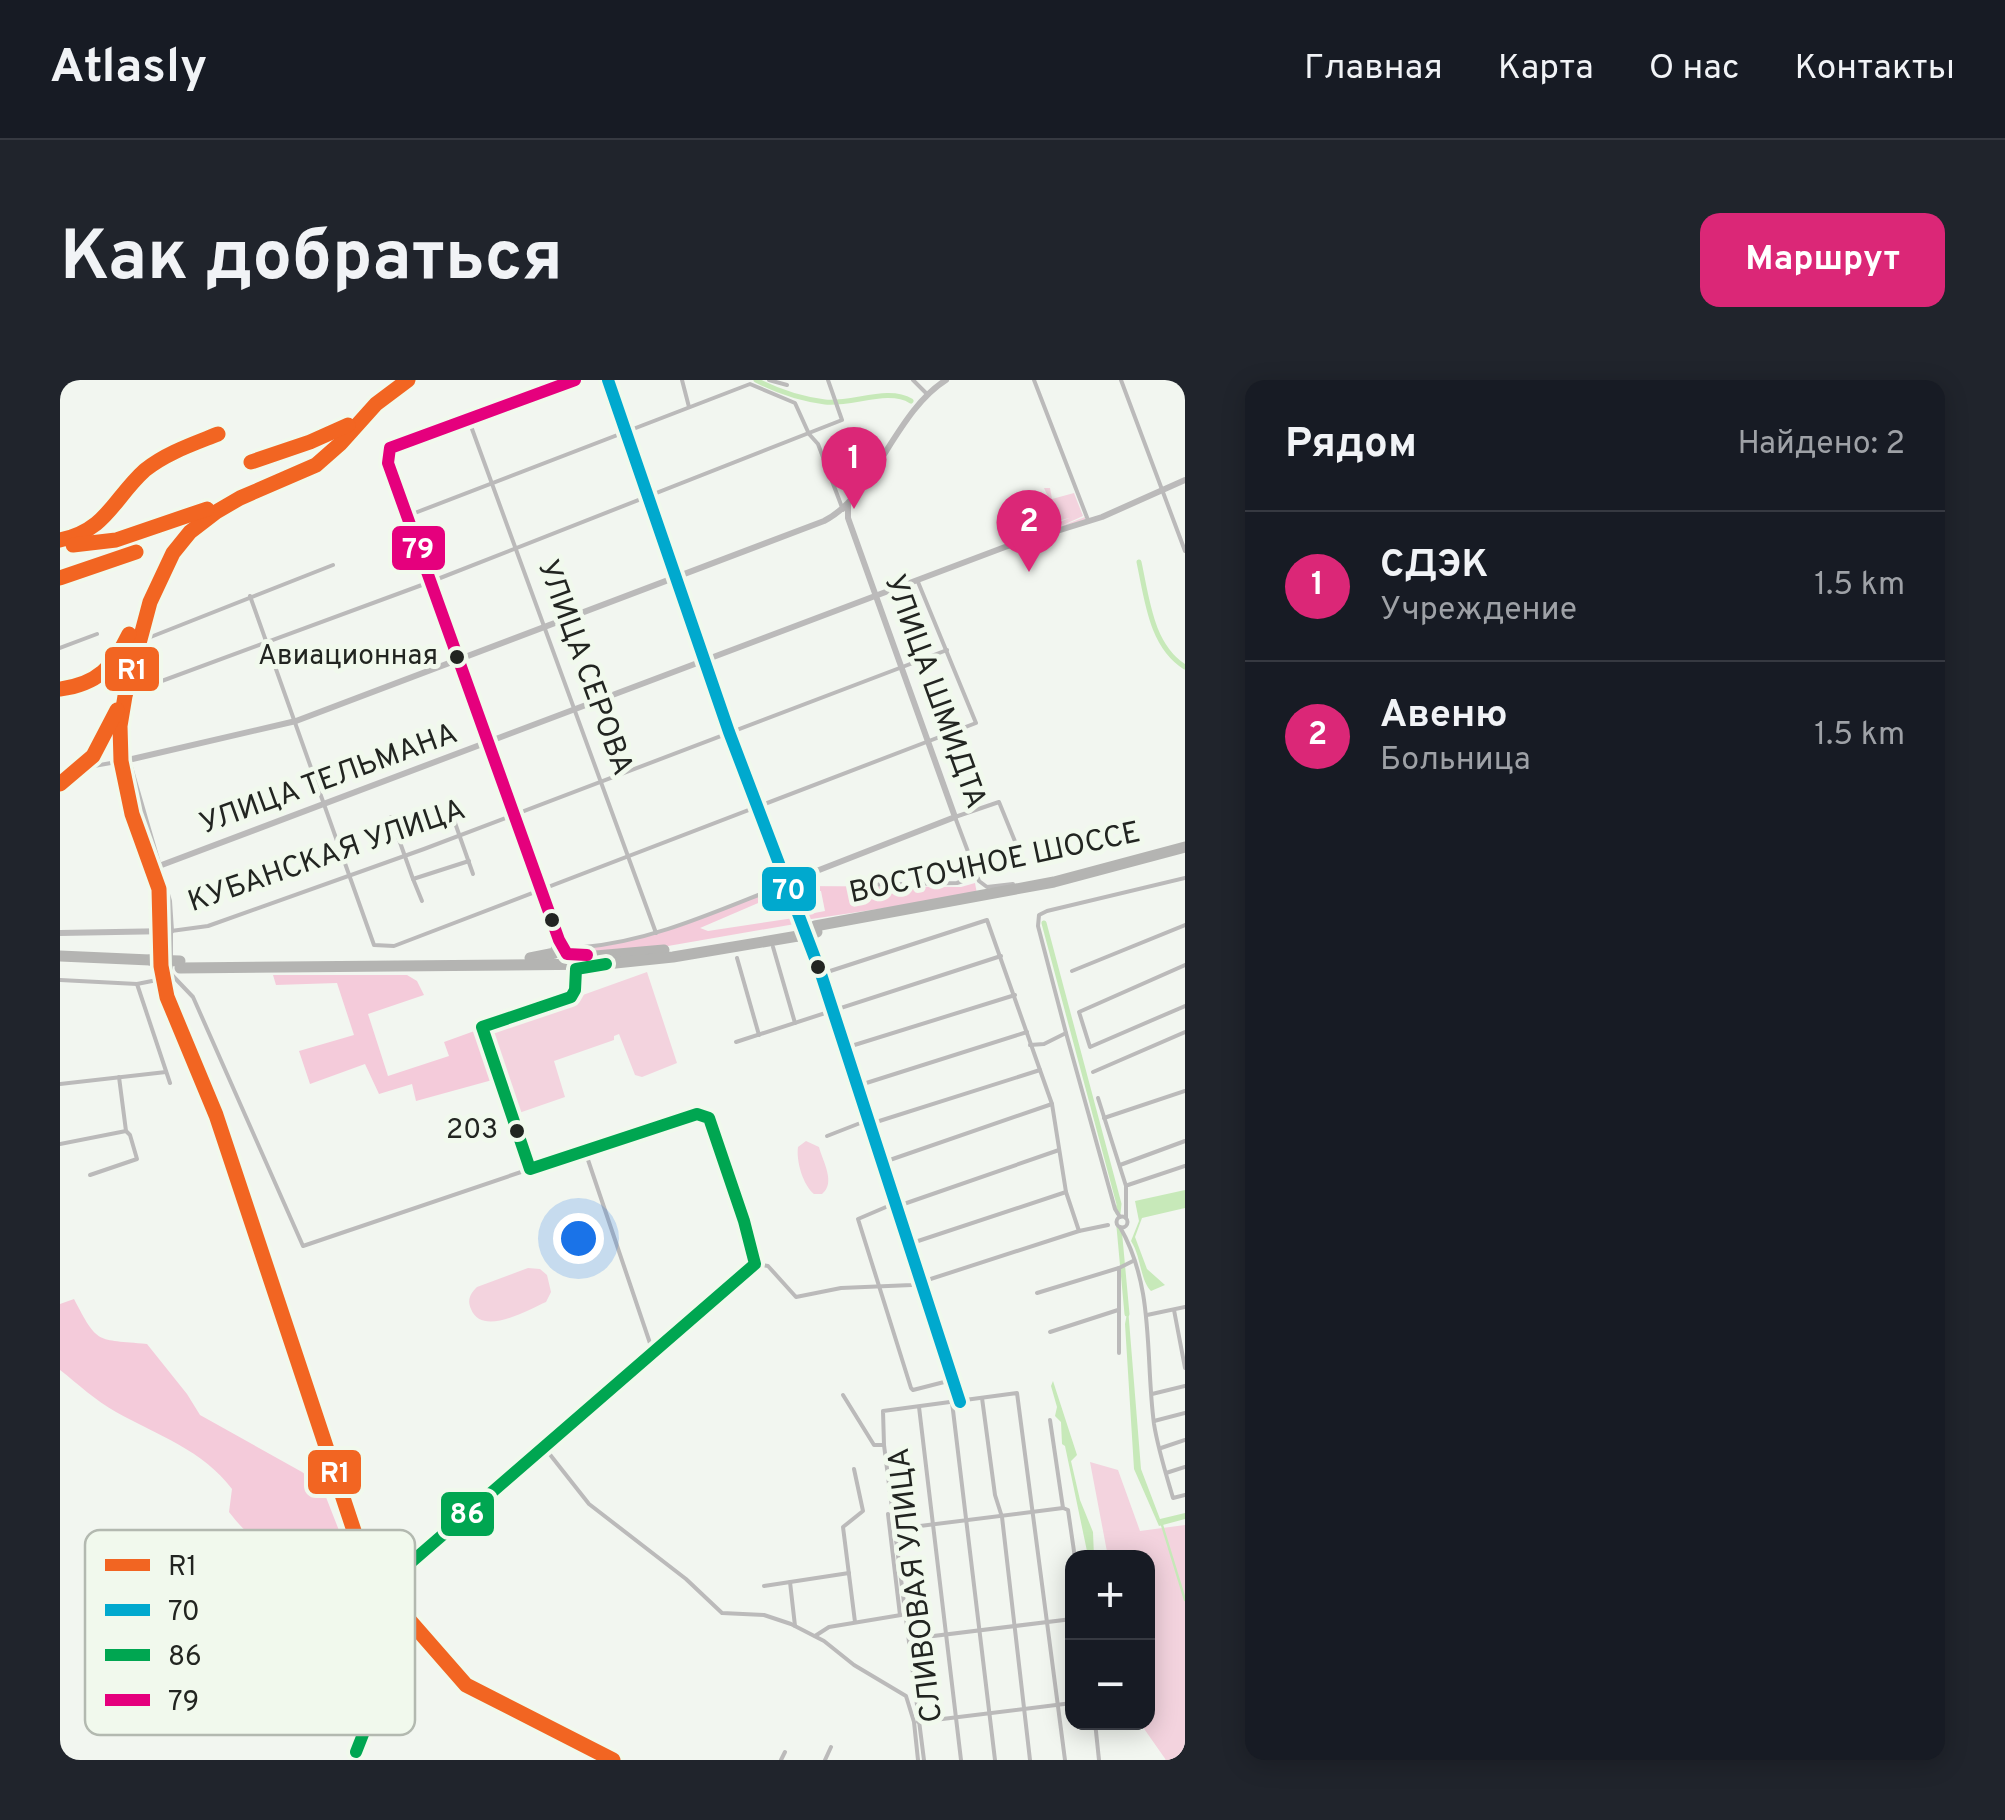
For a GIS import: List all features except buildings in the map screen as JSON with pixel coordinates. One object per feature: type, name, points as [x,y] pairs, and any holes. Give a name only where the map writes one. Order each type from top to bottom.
[{"type":"highway","name":"ВОСТОЧНОЕ ШОССЕ","points":[[816,929],[1054,882],[1185,848]]},
{"type":"highway","name":"ВОСТОЧНОЕ ШОССЕ","points":[[816,929],[1056,889],[1185,855]]},
{"type":"highway","points":[[60,960],[177,968],[602,960],[672,953],[816,929]]},
{"type":"highway","points":[[560,940],[570,955],[602,960]]},
{"type":"highway","points":[[534,962],[555,953],[560,940]]},
{"type":"highway","points":[[574,981],[577,968],[602,960]]},
{"type":"highway","points":[[534,962],[566,969],[574,981]]},
{"type":"street","points":[[560,940],[388,463],[390,448],[575,380]]},
{"type":"street","points":[[608,380],[729,732],[822,974],[960,1402]]},
{"type":"street","points":[[407,516],[689,407],[682,380]]},
{"type":"street","points":[[769,380],[786,382]]},
{"type":"street","points":[[132,692],[430,582],[842,420],[828,380]]},
{"type":"street","points":[[913,380],[927,394]]},
{"type":"street","points":[[60,772],[296,721],[810,527],[850,500],[927,394],[946,380]]},
{"type":"street","points":[[1034,380],[1089,522]]},
{"type":"street","points":[[1121,380],[1185,551]]},
{"type":"street","name":"УЛИЦА ШМИДТА","points":[[689,407],[750,384],[795,402],[848,518],[978,878]]},
{"type":"street","name":"УЛИЦА СЕРОВА","points":[[468,418],[656,933]]},
{"type":"street","name":"УЛИЦА ТЕЛЬМАНА","points":[[159,866],[962,564],[1089,522],[1185,480]]},
{"type":"street","name":"УЛИЦА ШМИДТА","points":[[848,518],[850,500]]},
{"type":"street","points":[[177,968],[169,970],[170,910],[128,760],[124,723],[143,640],[333,565]]},
{"type":"street","points":[[250,596],[374,945],[394,946],[976,723],[918,582]]},
{"type":"street","points":[[60,648],[96,634]]},
{"type":"street","name":"КУБАНСКАЯ УЛИЦА","points":[[171,931],[208,926],[405,856],[946,650]]},
{"type":"street","points":[[584,947],[656,933],[791,885],[998,802],[1025,866]]},
{"type":"street","points":[[448,803],[473,874]]},
{"type":"street","points":[[398,836],[452,815]]},
{"type":"street","points":[[392,818],[422,901]]},
{"type":"street","points":[[413,879],[470,861]]},
{"type":"street","points":[[852,885],[957,883],[978,878],[986,886],[1012,884]]},
{"type":"street","points":[[1185,878],[1047,910],[1039,916],[1038,926],[1114,1209],[1147,1315],[1154,1422],[1166,1473],[1173,1498],[1185,1495]]},
{"type":"street","points":[[822,974],[986,920],[1052,1104],[1066,1192],[1079,1231]]},
{"type":"street","points":[[1072,971],[1185,925]]},
{"type":"street","points":[[60,934],[171,931]]},
{"type":"street","points":[[772,947],[795,1023]]},
{"type":"street","points":[[736,1042],[1001,956]]},
{"type":"street","points":[[738,958],[760,1035]]},
{"type":"street","points":[[1185,965],[1080,1012],[1090,1046],[1185,1006]]},
{"type":"street","points":[[60,980],[137,984],[177,968]]},
{"type":"street","points":[[177,968],[304,1246],[697,1114],[709,1118],[755,1264]]},
{"type":"street","points":[[530,1169],[482,1027],[571,996],[574,981]]},
{"type":"street","points":[[137,984],[170,1084]]},
{"type":"street","points":[[846,1048],[1015,995]]},
{"type":"street","points":[[858,1086],[1027,1032]]},
{"type":"street","points":[[1093,1072],[1185,1032]]},
{"type":"street","points":[[1030,1045],[1044,1044],[1066,1033]]},
{"type":"street","points":[[827,1136],[1040,1070]]},
{"type":"street","points":[[60,1084],[166,1072]]},
{"type":"street","points":[[90,1175],[137,1160],[126,1130],[119,1077]]},
{"type":"street","points":[[1104,1118],[1185,1091]]},
{"type":"street","points":[[1098,1098],[1126,1186],[1121,1222]]},
{"type":"street","points":[[884,1162],[1052,1104]]},
{"type":"street","points":[[60,1144],[126,1130]]},
{"type":"street","points":[[1120,1165],[1185,1141]]},
{"type":"street","points":[[952,1380],[911,1388],[858,1219],[1059,1150]]},
{"type":"street","points":[[585,1151],[654,1354]]},
{"type":"street","points":[[1126,1186],[1185,1166]]},
{"type":"street","points":[[909,1244],[1066,1192]]},
{"type":"street","points":[[755,1264],[768,1266],[796,1297],[841,1288],[920,1283],[1079,1231],[1121,1222]]},
{"type":"street","points":[[1037,1293],[1119,1268],[1133,1260]]},
{"type":"street","points":[[415,1558],[755,1264]]},
{"type":"street","points":[[1119,1268],[1119,1353]]},
{"type":"street","points":[[1147,1315],[1185,1306]]},
{"type":"street","points":[[1050,1332],[1118,1310]]},
{"type":"street","points":[[1174,1310],[1185,1368]]},
{"type":"street","points":[[1152,1394],[1185,1386]]},
{"type":"street","points":[[903,1614],[883,1410],[1017,1393],[1065,1760]]},
{"type":"street","points":[[842,1395],[874,1446],[884,1445]]},
{"type":"street","points":[[982,1398],[995,1495],[1002,1517],[1030,1760]]},
{"type":"street","points":[[952,1402],[995,1760]]},
{"type":"street","name":"СЛИВОВАЯ УЛИЦА","points":[[918,1406],[960,1760]]},
{"type":"street","points":[[1154,1422],[1185,1413]]},
{"type":"street","points":[[1050,1420],[1063,1508]]},
{"type":"street","points":[[1160,1448],[1185,1440]]},
{"type":"street","points":[[544,1447],[589,1504],[686,1579],[722,1613],[764,1615],[815,1636],[906,1696],[916,1722]]},
{"type":"street","points":[[1166,1473],[1185,1467]]},
{"type":"street","points":[[854,1468],[863,1511],[843,1527],[854,1622]]},
{"type":"street","points":[[896,1529],[1063,1508],[1068,1510],[1073,1550]]},
{"type":"street","points":[[888,1514],[909,1639],[921,1760]]},
{"type":"street","points":[[764,1586],[849,1573]]},
{"type":"street","points":[[790,1582],[795,1626]]},
{"type":"street","points":[[815,1636],[829,1628],[903,1614]]},
{"type":"street","points":[[909,1639],[1065,1620]]},
{"type":"street","points":[[916,1722],[1065,1704]]},
{"type":"street","points":[[1095,1730],[1099,1760]]},
{"type":"street","points":[[356,1752],[363,1735]]},
{"type":"street","points":[[825,1760],[831,1747]]},
{"type":"street","points":[[781,1760],[785,1752]]},
{"type":"shaded area","points":[[1044,488],[1050,488],[1052,499],[1074,493],[1083,516],[1059,527],[1085,520],[1057,528],[1055,524],[1069,518],[1054,522],[1050,511],[1054,510]]},
{"type":"shaded area","points":[[975,883],[977,894],[805,920],[804,915],[825,911],[821,891],[798,891],[797,886],[961,887]]},
{"type":"shaded area","points":[[771,890],[772,897],[700,928],[708,931],[794,918],[795,924],[668,946],[579,953],[576,949],[676,927]]},
{"type":"shaded area","points":[[647,972],[677,1063],[642,1077],[635,1075],[619,1034],[614,1040],[554,1061],[565,1097],[516,1114],[488,1029]]},
{"type":"shaded area","points":[[273,975],[407,975],[417,981],[424,995],[368,1014],[388,1076],[449,1056],[444,1042],[480,1029],[496,1079],[416,1101],[412,1084],[379,1094],[365,1064],[310,1084],[299,1051],[354,1035],[337,983],[276,985]]},
{"type":"shaded area","points":[[806,1141],[819,1147],[825,1166],[828,1184],[822,1194],[810,1190],[801,1172],[798,1147]]},
{"type":"shaded area","points":[[1185,1190],[1185,1208],[1142,1218],[1135,1237],[1147,1269],[1165,1285],[1151,1291],[1131,1241],[1139,1221],[1135,1201]]},
{"type":"shaded area","points":[[528,1268],[540,1269],[547,1275],[551,1292],[546,1302],[506,1319],[485,1321],[477,1317],[469,1300],[477,1287]]},
{"type":"shaded area","points":[[74,1299],[88,1325],[100,1337],[147,1344],[200,1415],[322,1487],[339,1530],[245,1530],[229,1512],[232,1489],[220,1475],[178,1444],[109,1408],[60,1370],[60,1304]]},
{"type":"shaded area","points":[[1128,1308],[1141,1469],[1160,1519],[1185,1513],[1185,1519],[1159,1526],[1134,1469],[1125,1324]]},
{"type":"shaded area","points":[[1053,1381],[1077,1455],[1071,1461],[1093,1532],[1094,1550],[1087,1550]]},
{"type":"shaded area","points":[[1090,1462],[1118,1470],[1140,1531],[1185,1525],[1185,1760],[1166,1760],[1145,1730],[1155,1730],[1155,1550],[1107,1550]]},
{"type":"waterway","points":[[756,380],[790,394],[825,402],[881,396],[911,401]]},
{"type":"waterway","points":[[1139,562],[1158,634],[1185,667]]},
{"type":"waterway","points":[[1044,923],[1119,1204],[1118,1213]]},
{"type":"waterway","points":[[1119,1227],[1127,1314]]},
{"type":"waterway","points":[[1162,1525],[1185,1600]]},
{"type":"transit line","name":"R1","points":[[354,1530],[216,1115],[167,997],[161,966],[159,889],[132,814],[121,761],[120,726],[150,602],[173,553],[190,532],[240,498],[316,465],[376,404],[408,380]]},
{"type":"transit line","name":"79","points":[[575,380],[390,448],[388,463],[559,940],[567,954],[587,955]]},
{"type":"transit line","name":"70","points":[[608,380],[729,732],[821,974],[960,1402]]},
{"type":"transit line","name":"R1","points":[[251,462],[348,425]]},
{"type":"transit line","name":"R1","points":[[60,540],[99,521],[153,464],[218,434]]},
{"type":"transit line","name":"R1","points":[[73,545],[116,540],[207,509]]},
{"type":"transit line","name":"R1","points":[[60,578],[136,552]]},
{"type":"transit line","name":"R1","points":[[60,689],[85,683],[103,672],[129,634]]},
{"type":"transit line","name":"R1","points":[[60,784],[93,756],[117,710]]},
{"type":"transit line","name":"86","points":[[415,1559],[755,1264],[709,1118],[697,1114],[530,1169],[482,1027],[571,997],[576,969],[606,964]]},
{"type":"transit line","name":"R1","points":[[415,1627],[466,1685],[613,1760]]},
{"type":"transit line","name":"86","points":[[356,1752],[363,1735]]},
{"type":"place","name":"СДЭК","points":[[854,509]]},
{"type":"place","name":"Авеню","points":[[1029,572]]},
{"type":"place","name":"Авиационная","points":[[457,657]]},
{"type":"place","name":"203","points":[[517,1131]]}]
